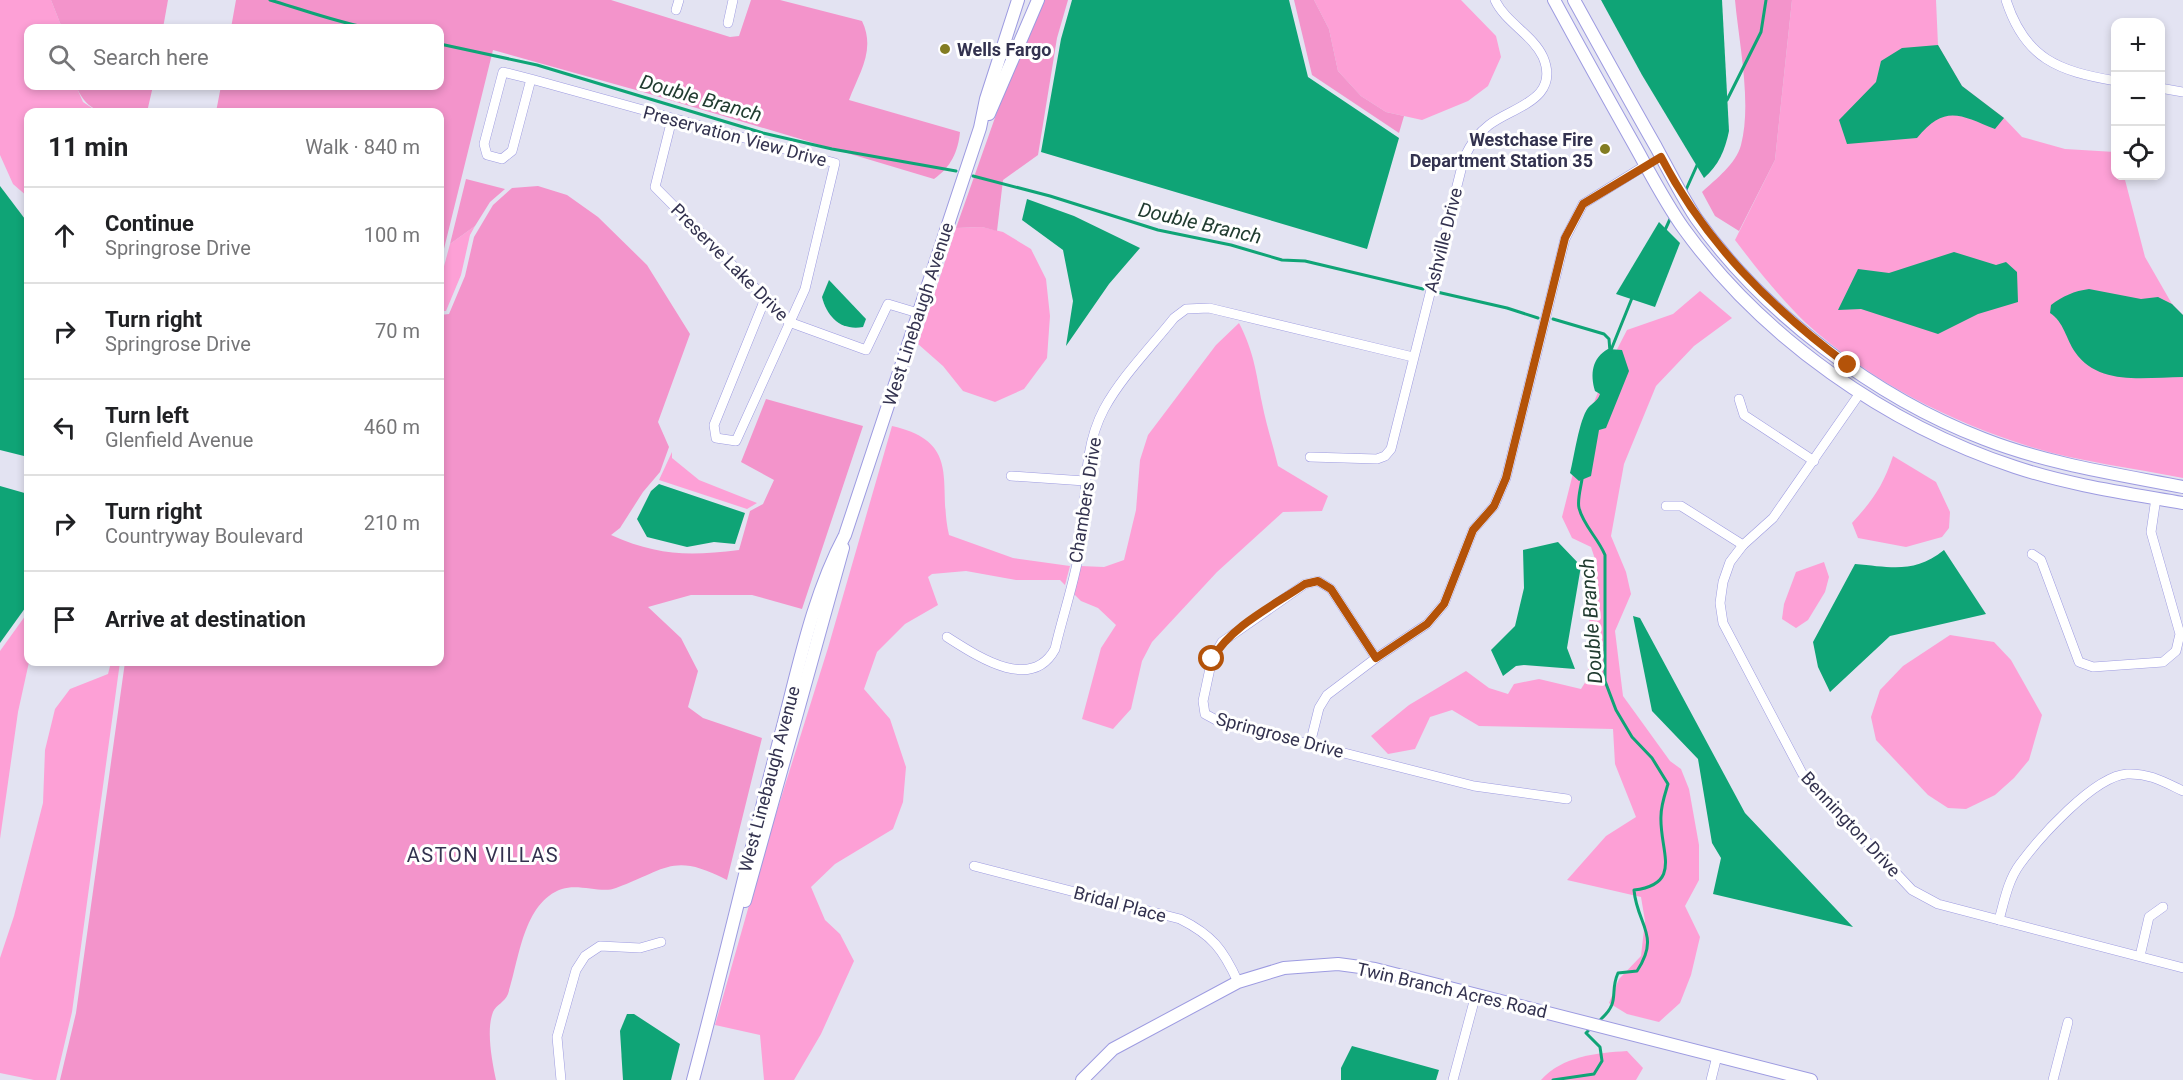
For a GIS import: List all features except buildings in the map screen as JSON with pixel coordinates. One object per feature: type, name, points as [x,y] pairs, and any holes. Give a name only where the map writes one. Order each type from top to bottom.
[{"type":"street","points":[[676,10],[679,0]]},
{"type":"street","points":[[728,23],[733,0]]},
{"type":"street","name":"West Linebaugh Avenue","points":[[980,128],[986,99],[1018,0]]},
{"type":"street","name":"West Linebaugh Avenue","points":[[693,1080],[792,716],[830,564],[845,535],[980,128],[1038,0]]},
{"type":"street","name":"Ashville Drive","points":[[1310,457],[1377,459],[1385,456],[1391,449],[1464,158],[1471,143],[1489,124],[1538,96],[1546,78],[1542,55],[1495,0]]},
{"type":"street","points":[[1554,0],[1646,165],[1684,228],[1717,271],[1789,338],[1860,393],[1910,423],[1988,458],[2070,483],[2183,503]]},
{"type":"street","points":[[1574,0],[1697,219],[1738,269],[1817,342],[1868,379],[1936,418],[1984,439],[2074,466],[2183,487]]},
{"type":"street","points":[[2006,0],[2013,22],[2027,44],[2047,61],[2074,74],[2111,80]]},
{"type":"street","name":"Preservation View Drive","points":[[531,79],[512,151],[502,159],[487,155],[484,144],[503,72],[531,79],[835,164],[805,289],[736,441],[716,438],[714,426],[765,299]]},
{"type":"street","points":[[2165,89],[2183,92]]},
{"type":"street","name":"Preserve Lake Drive","points":[[672,119],[654,187],[789,322],[866,350],[888,304],[918,312]]},
{"type":"street","points":[[1310,744],[1319,708],[1327,696],[1376,658],[1427,624],[1444,604],[1473,530],[1494,506],[1506,478],[1565,238],[1583,204],[1661,157]]},
{"type":"street","points":[[1737,252],[1734,260],[1738,269]]},
{"type":"street","name":"Chambers Drive","points":[[947,637],[987,662],[1027,671],[1049,660],[1055,649],[1081,543],[1085,481],[1093,439],[1104,409],[1174,318],[1186,309],[1209,308],[1413,357]]},
{"type":"street","points":[[1860,393],[1868,379]]},
{"type":"street","name":"Bennington Drive","points":[[1860,393],[1773,518],[1743,545],[1730,562],[1723,582],[1720,603],[1723,624],[1802,773],[1912,890],[1938,904],[2183,968]]},
{"type":"street","points":[[1739,399],[1744,415],[1814,461]]},
{"type":"street","points":[[1011,476],[1085,481]]},
{"type":"street","points":[[2032,554],[2041,560],[2079,662],[2093,667],[2163,662],[2176,651],[2180,634],[2151,532],[2158,482]]},
{"type":"street","points":[[1666,506],[1681,506],[1743,545]]},
{"type":"street","name":"Springrose Drive","points":[[1376,658],[1331,589],[1318,581],[1305,584],[1222,642],[1212,659],[1203,701],[1205,714],[1218,722],[1474,786],[1568,799]]},
{"type":"street","points":[[1999,920],[2012,879],[2020,864],[2085,793],[2102,781],[2125,774],[2150,775],[2183,791]]},
{"type":"street","name":"Bridal Place","points":[[974,866],[1180,919],[1205,931],[1226,956],[1238,982]]},
{"type":"street","points":[[2140,956],[2149,917],[2163,907]]},
{"type":"street","points":[[561,1080],[557,1037],[576,970],[585,956],[600,946],[640,948],[661,942]]},
{"type":"street","name":"Twin Branch Acres Road","points":[[1082,1080],[1113,1049],[1238,982],[1284,968],[1338,964],[1375,969],[1811,1080]]},
{"type":"street","points":[[1453,1080],[1476,994]]},
{"type":"street","points":[[2053,1080],[2068,1022]]},
{"type":"street","points":[[1711,1080],[1717,1056]]},
{"type":"shaded area","points":[[0,0],[51,0],[60,24],[24,24],[24,90],[78,90],[83,102],[92,108],[24,108],[24,194],[13,184],[0,155]]},
{"type":"shaded area","points":[[51,0],[168,0],[164,24],[60,24]]},
{"type":"shaded area","points":[[236,0],[611,0],[730,37],[739,36],[751,0],[780,0],[862,21],[866,32],[867,52],[849,100],[960,132],[959,139],[949,164],[934,179],[643,92],[493,50],[444,249],[444,108],[217,108],[220,90],[444,90],[444,24],[232,24]]},
{"type":"shaded area","points":[[1043,0],[1068,0],[1057,38],[1038,155],[1003,180],[997,231],[982,227],[956,228],[1003,95]]},
{"type":"shaded area","points":[[1072,0],[1289,0],[1308,77],[1399,138],[1367,249],[1041,152],[1061,39]]},
{"type":"shaded area","points":[[1294,0],[1314,0],[1329,29],[1338,71],[1361,96],[1386,112],[1404,116],[1399,133],[1312,75]]},
{"type":"shaded area","points":[[1314,0],[1461,0],[1496,36],[1501,57],[1488,86],[1468,101],[1422,120],[1386,112],[1361,96],[1338,71],[1329,29]]},
{"type":"shaded area","points":[[1601,0],[1722,0],[1729,131],[1721,157],[1704,178],[1642,75]]},
{"type":"shaded area","points":[[1735,0],[1792,0],[1775,160],[1739,231],[1715,216],[1702,192],[1735,159],[1744,129],[1745,92]]},
{"type":"shaded area","points":[[1792,0],[1936,0],[1938,45],[1962,86],[2004,118],[2022,137],[2065,149],[2111,152],[2111,180],[2125,180],[2145,257],[2172,304],[2183,315],[2183,478],[2087,461],[2001,437],[1912,397],[1884,381],[1831,344],[1796,313],[1735,240],[1775,160]]},
{"type":"shaded area","points":[[1938,45],[1962,86],[2004,118],[1995,129],[1953,116],[1936,120],[1917,138],[1847,144],[1839,120],[1876,82],[1881,61],[1902,48]]},
{"type":"shaded area","points":[[78,90],[152,90],[148,108],[93,108]]},
{"type":"shaded area","points":[[466,179],[505,189],[490,202],[475,226],[450,244]]},
{"type":"shaded area","points":[[0,186],[24,218],[24,456],[0,450]]},
{"type":"shaded area","points":[[538,186],[567,195],[598,217],[647,265],[690,334],[658,422],[669,447],[660,472],[643,492],[620,528],[611,535],[644,547],[674,553],[739,550],[750,511],[763,504],[774,480],[741,462],[766,399],[863,426],[802,609],[752,595],[691,595],[648,607],[681,638],[698,671],[688,707],[703,718],[762,738],[727,880],[694,867],[670,866],[610,890],[569,887],[549,896],[531,919],[524,934],[508,994],[493,1012],[490,1036],[496,1080],[60,1080],[76,1013],[124,666],[444,666],[444,315],[449,314],[465,276],[474,237],[493,205],[512,188]]},
{"type":"shaded area","points":[[1027,199],[1074,216],[1140,248],[1109,284],[1066,346],[1073,301],[1063,250],[1022,220]]},
{"type":"shaded area","points":[[1659,222],[1680,243],[1655,307],[1616,294]]},
{"type":"shaded area","points":[[475,226],[470,235],[461,275],[446,311],[444,311],[444,266],[450,244]]},
{"type":"shaded area","points":[[982,227],[1003,232],[1031,249],[1046,279],[1050,316],[1047,358],[1024,389],[995,402],[963,391],[943,366],[918,344],[956,228]]},
{"type":"shaded area","points":[[1954,252],[1996,265],[2006,262],[2017,272],[2018,302],[1978,314],[1938,334],[1861,309],[1838,310],[1858,269],[1889,273]]},
{"type":"shaded area","points":[[829,280],[866,319],[863,327],[842,325],[827,311],[822,297]]},
{"type":"shaded area","points":[[2089,289],[2141,299],[2158,297],[2172,304],[2183,315],[2183,377],[2124,378],[2097,371],[2085,363],[2075,352],[2059,321],[2050,313],[2051,305],[2060,299]]},
{"type":"shaded area","points":[[1700,291],[1732,318],[1694,346],[1656,386],[1624,464],[1611,536],[1626,572],[1631,594],[1615,631],[1623,696],[1670,761],[1681,769],[1689,789],[1699,845],[1699,880],[1685,906],[1700,937],[1691,975],[1680,1003],[1659,1022],[1627,1014],[1609,1003],[1619,979],[1641,956],[1645,921],[1641,897],[1567,880],[1606,836],[1636,817],[1615,764],[1613,729],[1479,726],[1452,710],[1430,717],[1415,749],[1388,754],[1371,736],[1409,705],[1466,671],[1489,688],[1508,694],[1514,684],[1539,679],[1581,689],[1588,678],[1589,622],[1595,596],[1597,565],[1591,547],[1572,538],[1562,517],[1586,422],[1609,365],[1627,330],[1673,314]]},
{"type":"shaded area","points":[[1239,323],[1254,362],[1278,466],[1328,496],[1322,511],[1283,512],[1217,572],[1152,642],[1142,661],[1131,709],[1113,729],[1082,719],[1101,648],[1116,625],[1098,608],[1081,601],[1074,594],[1080,566],[1104,567],[1124,560],[1136,510],[1140,460],[1148,435],[1216,345]]},
{"type":"shaded area","points":[[1608,349],[1622,350],[1629,371],[1606,428],[1599,430],[1591,476],[1579,481],[1570,473],[1577,439],[1588,408],[1600,394],[1595,391],[1593,385],[1594,367],[1599,357]]},
{"type":"shaded area","points":[[892,426],[914,433],[929,443],[938,454],[943,467],[949,535],[1013,558],[1070,566],[1065,585],[1060,580],[1016,580],[966,571],[932,574],[928,577],[938,605],[905,624],[877,652],[864,689],[890,719],[906,767],[903,802],[893,829],[835,864],[811,887],[825,920],[840,934],[854,961],[821,1034],[794,1080],[764,1080],[760,1035],[715,1025],[765,849],[828,648]]},
{"type":"shaded area","points":[[672,452],[672,458],[699,480],[757,503],[747,509],[659,480]]},
{"type":"shaded area","points":[[1893,456],[1936,482],[1950,512],[1949,528],[1942,537],[1906,547],[1858,538],[1852,523],[1877,492]]},
{"type":"shaded area","points":[[659,484],[745,513],[735,544],[714,542],[687,547],[647,537],[637,519],[651,491]]},
{"type":"shaded area","points":[[0,486],[24,493],[24,610],[0,643]]},
{"type":"shaded area","points":[[1558,542],[1581,566],[1567,648],[1575,669],[1524,665],[1516,666],[1503,676],[1491,650],[1515,626],[1524,588],[1523,550]]},
{"type":"shaded area","points":[[1944,550],[1986,614],[1890,636],[1830,692],[1818,667],[1813,642],[1855,564],[1912,566],[1933,558]]},
{"type":"shaded area","points":[[1824,562],[1829,577],[1825,592],[1808,620],[1796,628],[1782,619],[1784,604],[1796,572]]},
{"type":"shaded area","points":[[1633,616],[1640,618],[1745,813],[1853,927],[1713,894],[1721,858],[1712,843],[1698,759],[1652,711]]},
{"type":"shaded area","points":[[24,618],[24,666],[28,666],[18,712],[0,839],[0,651]]},
{"type":"shaded area","points":[[1950,635],[1994,642],[2011,660],[2042,715],[2029,760],[1995,795],[1966,809],[1948,808],[1928,795],[1876,740],[1871,717],[1880,690],[1903,666]]},
{"type":"shaded area","points":[[110,666],[119,666],[72,1012],[56,1080],[34,1080],[0,1073],[0,958],[14,916],[43,803],[45,750],[55,709],[70,689],[108,674]]},
{"type":"shaded area","points":[[627,1014],[634,1014],[680,1044],[671,1080],[623,1080],[620,1031]]},
{"type":"shaded area","points":[[1352,1046],[1439,1070],[1436,1080],[1341,1080],[1341,1068]]},
{"type":"shaded area","points":[[1627,1051],[1643,1068],[1636,1080],[1541,1080],[1559,1066],[1581,1057]]},
{"type":"waterway","name":"Double Branch","points":[[270,0],[352,24]]},
{"type":"waterway","points":[[1727,100],[1761,32],[1766,0]]},
{"type":"waterway","name":"Double Branch","points":[[444,45],[537,65],[763,133],[832,149],[956,171]]},
{"type":"waterway","points":[[1685,192],[1698,163]]},
{"type":"waterway","name":"Double Branch","points":[[973,176],[1050,196],[1158,230],[1231,245],[1282,260],[1305,261],[1423,289]]},
{"type":"waterway","points":[[1665,230],[1671,217]]},
{"type":"waterway","name":"Double Branch","points":[[1437,292],[1507,308],[1538,318]]},
{"type":"waterway","name":"Double Branch","points":[[1611,350],[1632,298]]},
{"type":"waterway","name":"Double Branch","points":[[1553,319],[1604,334],[1609,339],[1610,352]]},
{"type":"waterway","name":"Double Branch","points":[[1582,479],[1579,508],[1605,555],[1605,681],[1616,710],[1632,737],[1652,758],[1668,784],[1661,812],[1666,864],[1664,873],[1659,881],[1634,890],[1646,930],[1647,948],[1644,959],[1637,971],[1618,973],[1613,1002],[1601,1019]]},
{"type":"waterway","name":"Double Branch","points":[[1553,1080],[1594,1074],[1602,1061],[1600,1047],[1586,1033],[1588,1031]]},
{"type":"place","name":"Wells Fargo","points":[[945,49]]},
{"type":"place","name":"Westchase Fire Department Station 35","points":[[1605,149]]},
{"type":"district","name":"ASTON VILLAS","points":[[483,855]]},
{"type":"route","points":[[1212,659],[1222,642],[1238,630],[1305,584],[1318,581],[1331,589],[1376,658],[1427,624],[1444,604],[1473,530],[1494,506],[1506,478],[1565,238],[1583,204],[1661,157],[1680,194],[1729,260],[1817,342],[1848,365]]}]
